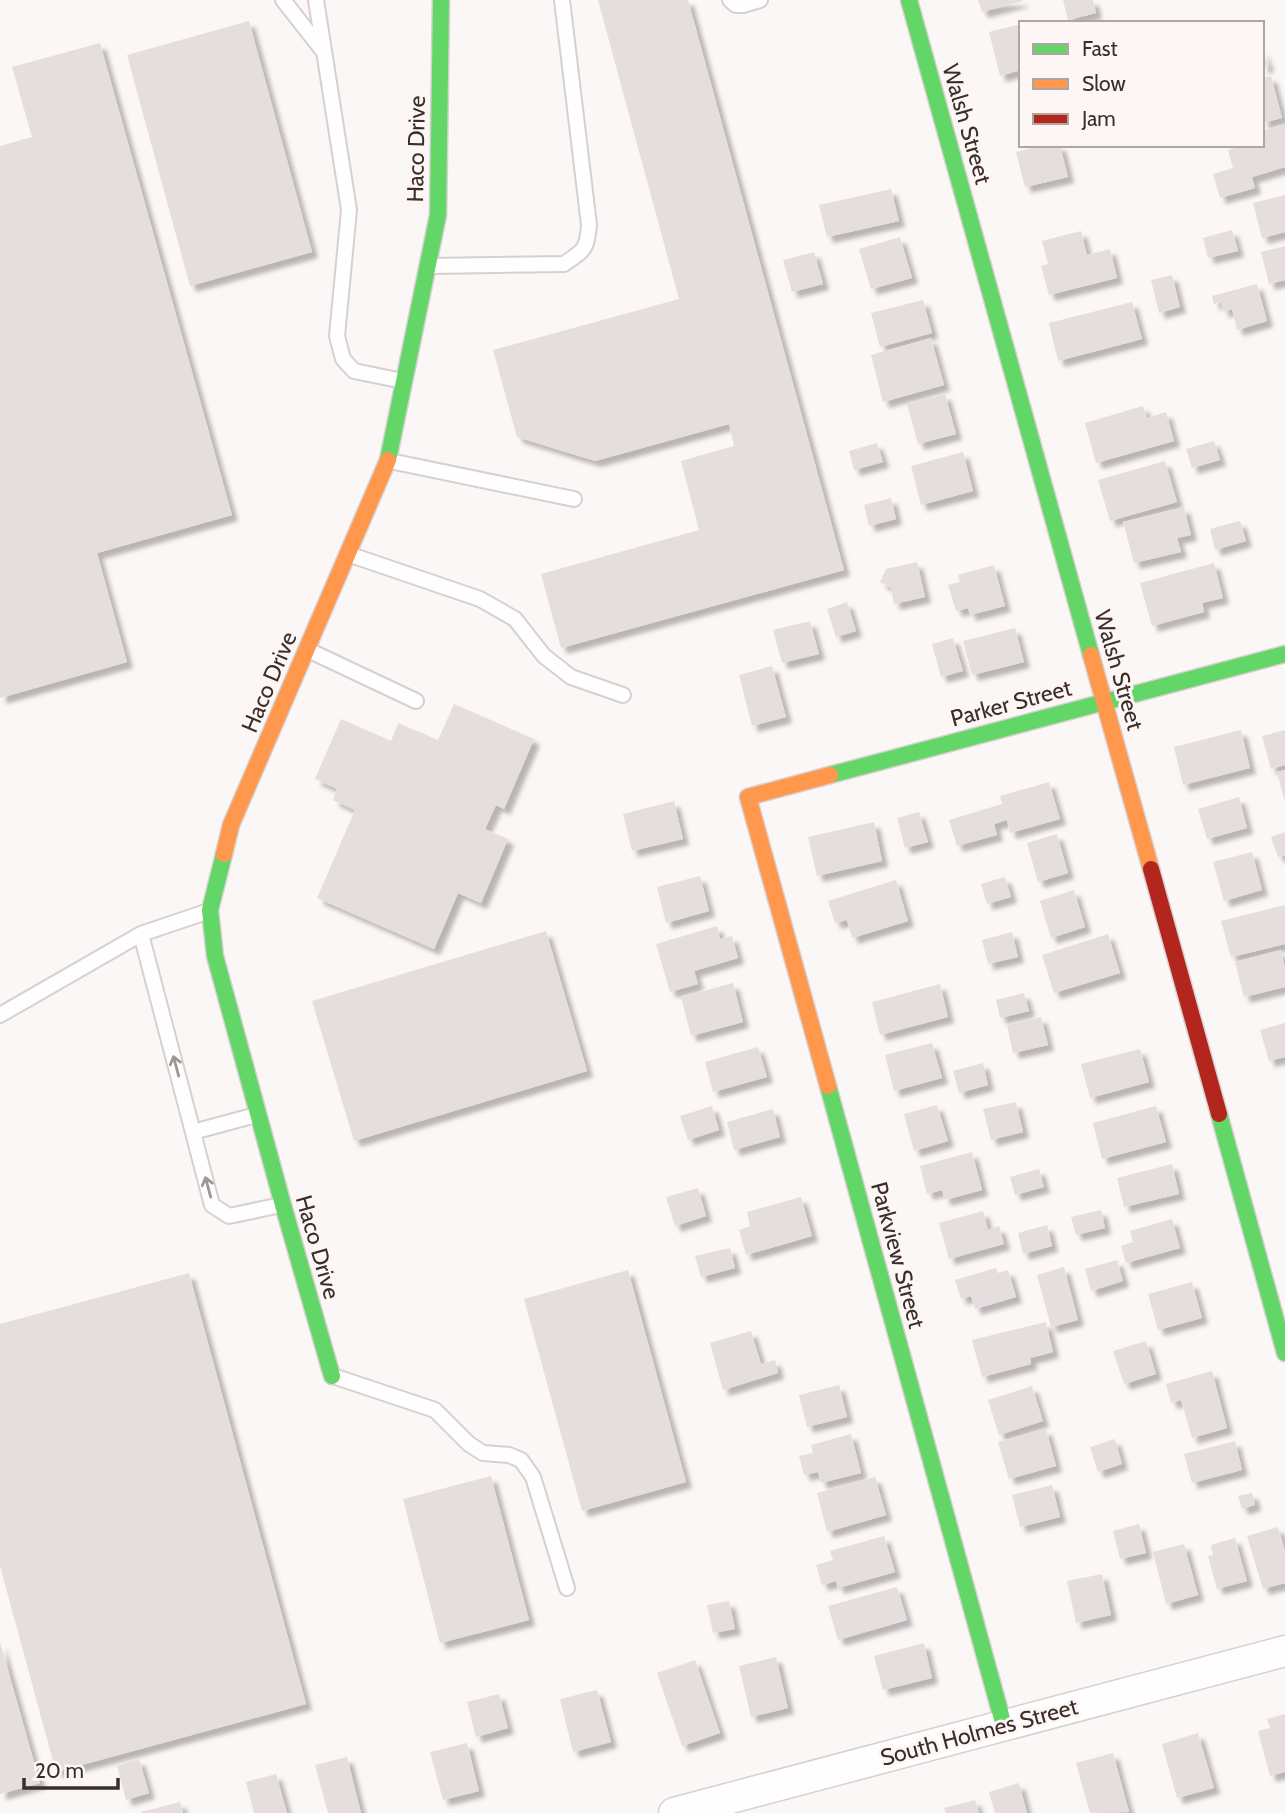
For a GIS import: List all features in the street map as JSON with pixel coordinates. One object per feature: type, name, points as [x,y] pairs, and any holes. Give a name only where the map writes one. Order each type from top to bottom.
[{"type":"street","name":"Haco Drive","points":[[332,1376],[215,956],[210,910],[231,825],[388,460],[438,215],[441,0]]},
{"type":"street","name":"Walsh Street","points":[[909,0],[1285,1353]]},
{"type":"street","name":"Parker Street","points":[[748,797],[1285,653]]},
{"type":"street","name":"Parkview Street","points":[[748,797],[1004,1726]]},
{"type":"street","name":"South Holmes Street","points":[[674,1813],[1285,1651]]},
{"type":"lane","points":[[283,0],[325,53]]},
{"type":"lane","points":[[316,0],[349,210],[337,336],[343,359],[354,371],[405,382]]},
{"type":"lane","points":[[428,266],[564,264],[588,243],[589,225],[562,0]]},
{"type":"lane","points":[[730,0],[736,5],[760,0]]},
{"type":"lane","points":[[388,460],[574,499]]},
{"type":"lane","points":[[348,554],[480,599],[515,619],[544,656],[571,677],[623,695]]},
{"type":"lane","points":[[307,650],[416,701]]},
{"type":"lane","points":[[0,1015],[141,934],[210,910]]},
{"type":"lane","points":[[141,934],[212,1205],[229,1216],[283,1205]]},
{"type":"lane","points":[[193,1132],[258,1115]]},
{"type":"lane","points":[[332,1376],[435,1410],[468,1444],[483,1453],[509,1455],[520,1460],[533,1477],[567,1588]]},
{"type":"building","points":[[598,0],[688,0],[844,570],[561,648],[541,574],[699,530],[681,461],[734,446],[729,424],[595,461],[517,437],[493,350],[679,299]]},
{"type":"building","points":[[978,0],[1023,0],[1023,1],[982,12]]},
{"type":"building","points":[[1063,0],[1093,0],[1096,13],[1068,20]]},
{"type":"building","points":[[249,21],[312,252],[190,286],[127,55]]},
{"type":"building","points":[[1019,24],[1019,71],[1000,76],[989,32]]},
{"type":"building","points":[[100,43],[232,515],[97,553],[127,662],[0,698],[0,146],[32,137],[12,67]]},
{"type":"building","points":[[1271,76],[1282,118],[1264,122],[1264,78]]},
{"type":"building","points":[[1285,124],[1285,167],[1252,177],[1255,188],[1220,198],[1213,174],[1233,168],[1228,150],[1235,147],[1264,147],[1264,130]]},
{"type":"building","points":[[1035,147],[1060,147],[1068,177],[1025,187],[1016,152]]},
{"type":"building","points":[[891,189],[899,221],[827,237],[819,205]]},
{"type":"building","points":[[1285,195],[1285,232],[1262,238],[1253,203]]},
{"type":"building","points":[[1232,230],[1238,251],[1208,258],[1203,238]]},
{"type":"building","points":[[1081,231],[1087,255],[1110,249],[1117,278],[1049,295],[1041,266],[1048,264],[1042,241]]},
{"type":"building","points":[[900,237],[912,278],[871,289],[859,249]]},
{"type":"building","points":[[1285,246],[1285,280],[1269,284],[1261,252]]},
{"type":"building","points":[[814,252],[823,284],[792,292],[783,260]]},
{"type":"building","points":[[1172,275],[1180,307],[1159,313],[1151,280]]},
{"type":"building","points":[[1257,284],[1267,321],[1237,330],[1232,309],[1223,312],[1221,302],[1214,304],[1212,296]]},
{"type":"building","points":[[923,300],[932,333],[880,347],[871,313]]},
{"type":"building","points":[[1132,302],[1142,339],[1058,361],[1049,323]]},
{"type":"building","points":[[931,338],[944,385],[883,402],[871,355]]},
{"type":"building","points":[[945,394],[956,434],[918,444],[907,404]]},
{"type":"building","points":[[1143,406],[1147,418],[1166,412],[1174,441],[1096,463],[1085,423]]},
{"type":"building","points":[[1214,441],[1220,460],[1192,468],[1186,449]]},
{"type":"building","points":[[877,443],[883,462],[854,470],[849,451]]},
{"type":"building","points":[[963,452],[973,491],[921,505],[911,466]]},
{"type":"building","points":[[1165,461],[1177,502],[1110,521],[1098,480]]},
{"type":"building","points":[[891,498],[896,519],[869,526],[864,505]]},
{"type":"building","points":[[1184,507],[1191,535],[1177,538],[1181,552],[1134,563],[1123,522]]},
{"type":"building","points":[[1240,521],[1246,541],[1215,550],[1210,529]]},
{"type":"building","points":[[917,562],[925,597],[894,604],[891,588],[880,582],[886,569]]},
{"type":"building","points":[[1214,563],[1223,598],[1202,603],[1204,612],[1152,626],[1140,583]]},
{"type":"building","points":[[994,565],[1005,606],[970,615],[968,608],[956,611],[948,585],[960,582],[958,575]]},
{"type":"building","points":[[847,602],[856,631],[836,637],[827,609]]},
{"type":"building","points":[[810,621],[819,654],[782,663],[773,630]]},
{"type":"building","points":[[1015,628],[1024,662],[972,675],[963,641]]},
{"type":"building","points":[[953,638],[963,671],[941,677],[932,644]]},
{"type":"building","points":[[772,666],[786,717],[752,726],[739,675]]},
{"type":"building","points":[[454,704],[534,739],[504,809],[496,805],[485,829],[508,839],[481,903],[458,893],[434,949],[317,898],[355,810],[333,800],[337,789],[315,779],[341,719],[391,741],[398,723],[438,740]]},
{"type":"building","points":[[1241,730],[1250,768],[1183,785],[1174,747]]},
{"type":"building","points":[[1285,730],[1285,765],[1271,769],[1262,736]]},
{"type":"building","points":[[1285,770],[1285,799],[1284,799],[1277,772]]},
{"type":"building","points":[[1049,782],[1060,819],[1010,833],[1007,820],[994,824],[997,835],[957,846],[949,820],[1002,804],[1000,796]]},
{"type":"building","points":[[1239,797],[1247,828],[1207,839],[1198,809]]},
{"type":"building","points":[[674,801],[683,839],[632,851],[623,814]]},
{"type":"building","points":[[919,812],[928,842],[905,848],[897,818]]},
{"type":"building","points":[[874,822],[882,861],[817,876],[808,837]]},
{"type":"building","points":[[1285,832],[1285,855],[1278,857],[1271,837]]},
{"type":"building","points":[[1057,834],[1068,873],[1038,882],[1027,843]]},
{"type":"building","points":[[1252,852],[1262,890],[1224,901],[1213,862]]},
{"type":"building","points":[[700,876],[709,911],[666,923],[657,887]]},
{"type":"building","points":[[1005,877],[1011,897],[987,904],[981,884]]},
{"type":"building","points":[[896,880],[908,921],[852,938],[847,920],[835,923],[828,901]]},
{"type":"building","points":[[1074,890],[1085,927],[1051,938],[1040,901]]},
{"type":"building","points":[[1285,905],[1285,944],[1231,957],[1221,921]]},
{"type":"building","points":[[717,926],[720,939],[732,936],[738,958],[694,971],[698,984],[670,992],[656,944]]},
{"type":"building","points":[[546,931],[587,1071],[354,1141],[312,1001]]},
{"type":"building","points":[[1012,932],[1018,957],[988,964],[982,940]]},
{"type":"building","points":[[1108,934],[1120,973],[1054,993],[1042,955]]},
{"type":"building","points":[[1281,950],[1285,987],[1244,997],[1235,962]]},
{"type":"building","points":[[733,983],[743,1022],[691,1036],[681,997]]},
{"type":"building","points":[[940,984],[948,1017],[880,1035],[872,1002]]},
{"type":"building","points":[[1024,993],[1029,1011],[1000,1018],[996,1000]]},
{"type":"building","points":[[1041,1017],[1048,1045],[1013,1053],[1007,1025]]},
{"type":"building","points":[[1285,1023],[1285,1057],[1269,1061],[1260,1030]]},
{"type":"building","points":[[932,1043],[942,1078],[894,1091],[885,1055]]},
{"type":"building","points":[[758,1047],[767,1077],[713,1092],[705,1062]]},
{"type":"building","points":[[1140,1049],[1149,1082],[1090,1098],[1081,1064]]},
{"type":"building","points":[[983,1063],[988,1085],[959,1093],[953,1071]]},
{"type":"building","points":[[1016,1102],[1023,1132],[991,1140],[983,1109]]},
{"type":"building","points":[[937,1105],[948,1141],[914,1151],[904,1114]]},
{"type":"building","points":[[712,1106],[719,1130],[688,1140],[680,1116]]},
{"type":"building","points":[[1156,1106],[1166,1142],[1102,1159],[1093,1123]]},
{"type":"building","points":[[773,1109],[780,1137],[734,1150],[727,1122]]},
{"type":"building","points":[[972,1152],[982,1190],[945,1200],[942,1190],[927,1194],[920,1166]]},
{"type":"building","points":[[1172,1164],[1179,1194],[1124,1207],[1117,1178]]},
{"type":"building","points":[[1039,1169],[1044,1187],[1015,1195],[1010,1177]]},
{"type":"building","points":[[698,1188],[706,1216],[675,1226],[666,1197]]},
{"type":"building","points":[[801,1197],[812,1236],[746,1255],[739,1230],[750,1226],[747,1212]]},
{"type":"building","points":[[1101,1210],[1105,1228],[1076,1235],[1071,1217]]},
{"type":"building","points":[[983,1211],[988,1230],[999,1226],[1004,1244],[949,1259],[939,1223]]},
{"type":"building","points":[[1172,1219],[1180,1248],[1126,1263],[1121,1246],[1133,1242],[1130,1231]]},
{"type":"building","points":[[1047,1225],[1052,1246],[1023,1254],[1018,1233]]},
{"type":"building","points":[[730,1248],[735,1268],[701,1277],[695,1256]]},
{"type":"building","points":[[1117,1260],[1123,1281],[1091,1291],[1085,1269]]},
{"type":"building","points":[[1064,1267],[1078,1320],[1051,1327],[1037,1275]]},
{"type":"building","points":[[996,1268],[998,1273],[1008,1270],[1016,1297],[975,1309],[971,1296],[961,1299],[955,1280]]},
{"type":"building","points":[[628,1270],[686,1482],[582,1511],[524,1299]]},
{"type":"building","points":[[189,1273],[306,1704],[56,1772],[0,1566],[0,1324]]},
{"type":"building","points":[[1192,1282],[1202,1318],[1158,1330],[1148,1294]]},
{"type":"building","points":[[1046,1322],[1053,1352],[1030,1358],[1031,1364],[982,1377],[972,1340]]},
{"type":"building","points":[[751,1331],[761,1364],[775,1360],[778,1373],[723,1390],[710,1343]]},
{"type":"building","points":[[1146,1341],[1156,1374],[1124,1384],[1113,1351]]},
{"type":"building","points":[[1212,1371],[1227,1428],[1192,1438],[1181,1400],[1171,1403],[1166,1384]]},
{"type":"building","points":[[839,1385],[847,1417],[807,1427],[799,1395]]},
{"type":"building","points":[[1032,1386],[1043,1421],[999,1435],[988,1400]]},
{"type":"building","points":[[1046,1429],[1056,1466],[1009,1479],[998,1442]]},
{"type":"building","points":[[851,1434],[861,1473],[821,1483],[818,1472],[804,1475],[799,1456],[813,1453],[811,1445]]},
{"type":"building","points":[[1115,1439],[1122,1464],[1098,1472],[1090,1447]]},
{"type":"building","points":[[1235,1441],[1242,1470],[1192,1483],[1184,1454]]},
{"type":"building","points":[[491,1476],[529,1620],[440,1643],[403,1499]]},
{"type":"building","points":[[875,1477],[886,1515],[827,1532],[817,1493]]},
{"type":"building","points":[[1052,1485],[1060,1517],[1020,1527],[1012,1495]]},
{"type":"building","points":[[1252,1493],[1255,1505],[1242,1509],[1238,1496]]},
{"type":"building","points":[[1139,1524],[1146,1553],[1120,1559],[1113,1531]]},
{"type":"building","points":[[1278,1527],[1285,1551],[1285,1583],[1263,1589],[1247,1536]]},
{"type":"building","points":[[884,1536],[895,1572],[838,1588],[836,1581],[822,1585],[816,1565],[833,1560],[830,1551]]},
{"type":"building","points":[[1235,1538],[1247,1581],[1217,1589],[1208,1556],[1213,1555],[1211,1545]]},
{"type":"building","points":[[1184,1544],[1198,1595],[1166,1604],[1153,1552]]},
{"type":"building","points":[[1102,1574],[1111,1615],[1076,1623],[1067,1581]]},
{"type":"building","points":[[897,1587],[907,1620],[838,1640],[828,1606]]},
{"type":"building","points":[[729,1601],[735,1629],[713,1633],[707,1605]]},
{"type":"building","points":[[0,1642],[40,1783],[0,1794]]},
{"type":"building","points":[[924,1643],[932,1678],[883,1690],[874,1656]]},
{"type":"building","points":[[776,1657],[788,1708],[751,1717],[739,1666]]},
{"type":"building","points":[[695,1660],[720,1733],[682,1746],[657,1673]]},
{"type":"building","points":[[597,1690],[611,1742],[573,1752],[560,1699]]},
{"type":"building","points":[[499,1694],[508,1728],[476,1737],[467,1702]]},
{"type":"building","points":[[1285,1714],[1285,1772],[1270,1776],[1258,1731],[1270,1728],[1267,1719]]},
{"type":"building","points":[[1198,1733],[1214,1788],[1177,1798],[1162,1744]]},
{"type":"building","points":[[467,1743],[479,1791],[443,1800],[430,1752]]},
{"type":"building","points":[[1113,1753],[1129,1812],[1090,1813],[1076,1763]]},
{"type":"building","points":[[347,1757],[361,1813],[328,1813],[315,1765]]},
{"type":"building","points":[[139,1759],[149,1793],[126,1800],[117,1766]]},
{"type":"building","points":[[276,1774],[287,1813],[254,1813],[246,1782]]},
{"type":"building","points":[[1019,1783],[1027,1813],[995,1813],[989,1792]]},
{"type":"building","points":[[975,1800],[979,1813],[946,1813],[944,1808]]},
{"type":"building","points":[[180,1802],[183,1813],[141,1813],[141,1812]]},
{"type":"traffic: fast","points":[[388,460],[438,215],[441,0]]},
{"type":"traffic: fast","points":[[909,0],[1091,655]]},
{"type":"traffic: fast","points":[[830,775],[1285,654]]},
{"type":"traffic: fast","points":[[224,854],[210,910],[215,956],[332,1376]]},
{"type":"traffic: fast","points":[[828,1086],[1004,1726]]},
{"type":"traffic: fast","points":[[1219,1114],[1285,1353]]},
{"type":"traffic: slow","points":[[224,854],[231,825],[388,460]]},
{"type":"traffic: slow","points":[[1091,655],[1151,869]]},
{"type":"traffic: slow","points":[[828,1086],[748,797],[830,775]]},
{"type":"traffic: jam","points":[[1151,869],[1219,1114]]}]
